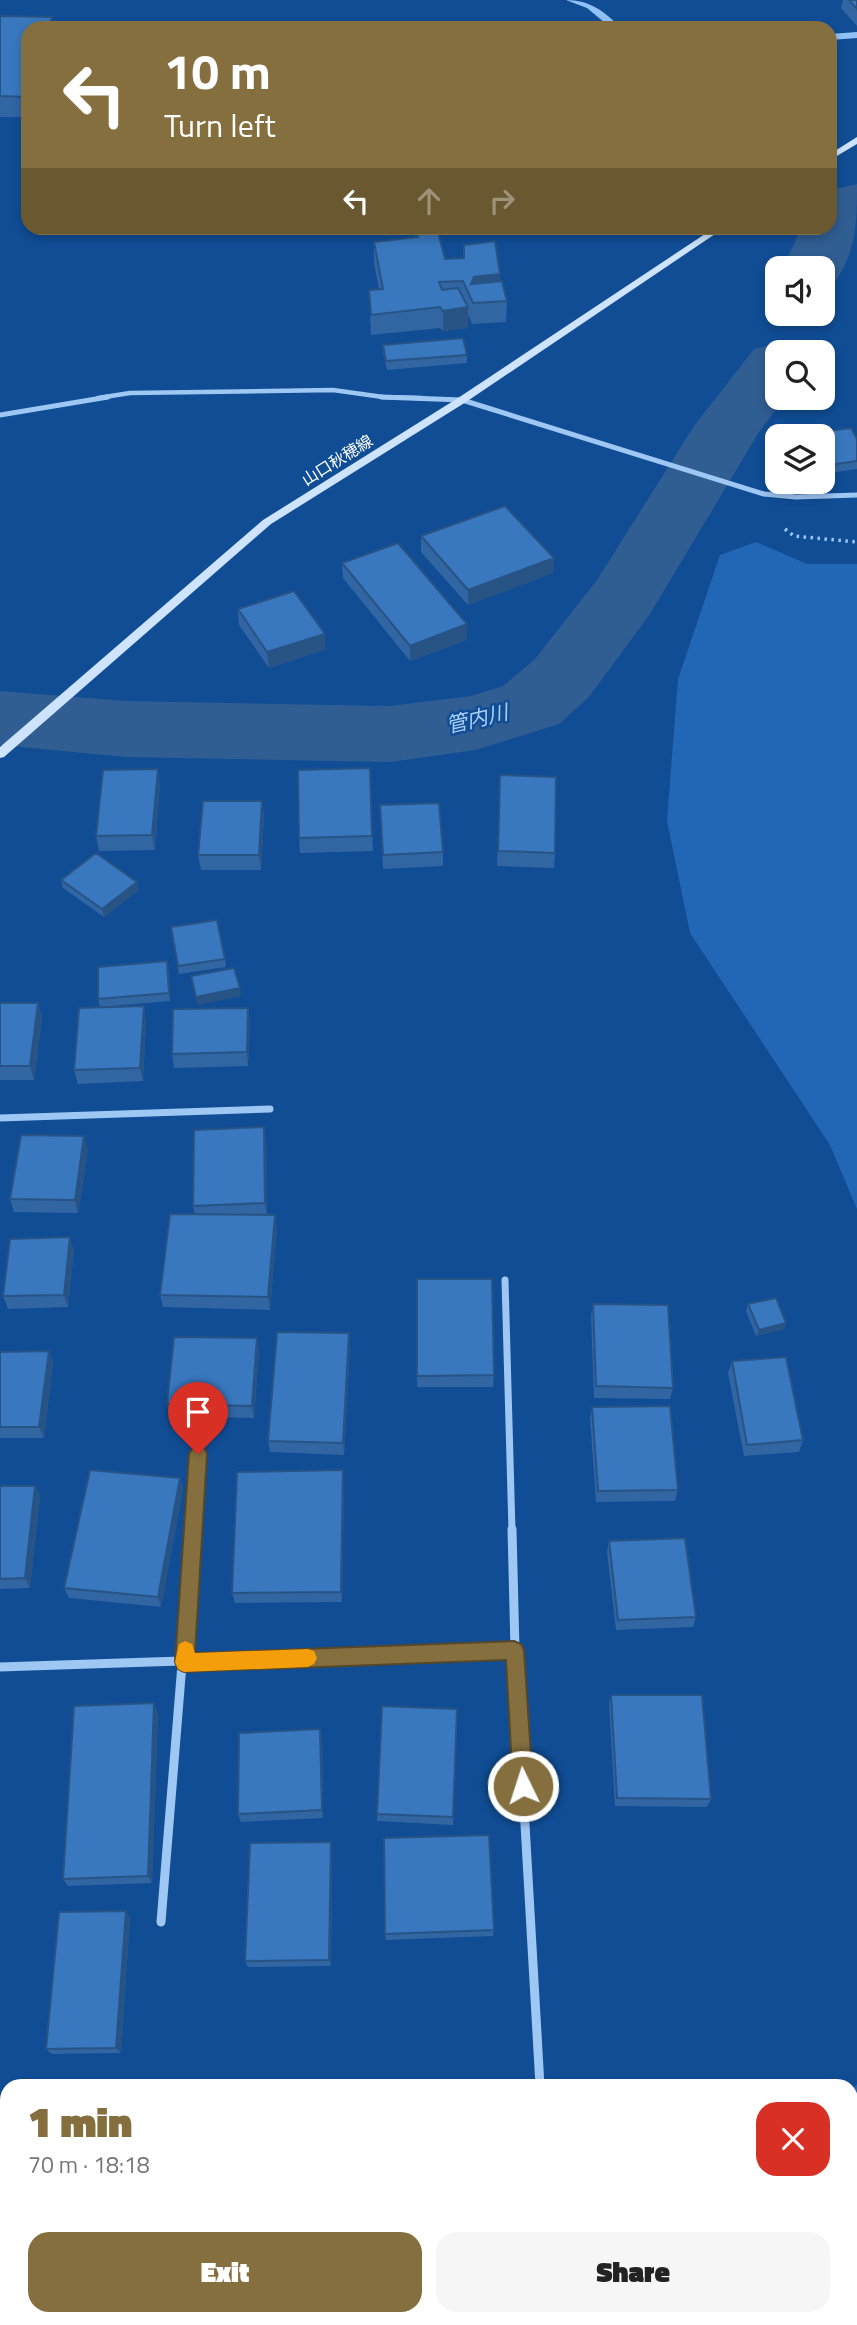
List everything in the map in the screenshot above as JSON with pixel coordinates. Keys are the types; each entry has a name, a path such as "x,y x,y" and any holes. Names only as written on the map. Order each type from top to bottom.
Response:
{"main road":[{"path":"837,152 857,139"},
{"name":"山口秋穂線","path":"0,754 267,522 462,400 709,235"}],"street":[{"path":"0,415 130,393 333,390 383,397 462,400 764,494 796,497 857,495"},
{"path":"0,1118 270,1109"},
{"path":"505,1280 514,1650 540,2079"},
{"path":"161,1922 184,1662 198,1454"},
{"path":"0,1667 514,1650"}],"shaded area":[{"path":"756,542 807,564 857,564 857,1209 830,1145 690,933 667,821 678,679 720,555"}],"building":[{"path":"849,0 857,0 857,9"},
{"path":"0,16 52,17 51,21 21,21 21,97 0,96"},
{"path":"417,235 439,235 445,259 464,258 464,245 495,241 500,274 474,277 471,284 502,281 507,301 473,303 463,281 439,282 442,290 458,288 468,307 443,311 440,307 371,315 369,290 383,289 374,242 418,237"},
{"path":"463,338 467,355 386,361 383,345"},
{"path":"851,428 857,439 857,461 835,464 835,430"},
{"path":"505,506 554,558 468,590 421,536"},
{"path":"398,543 467,624 410,646 342,563"},
{"path":"294,591 325,634 267,652 238,609"},
{"path":"370,768 372,836 299,838 298,770"},
{"path":"158,769 152,835 96,836 103,770"},
{"path":"500,775 556,777 555,853 498,851"},
{"path":"203,801 262,801 259,855 198,855"},
{"path":"439,803 443,852 383,855 380,805"},
{"path":"96,853 137,882 102,909 61,880"},
{"path":"217,920 225,959 178,966 171,927"},
{"path":"167,961 169,993 98,999 98,967"},
{"path":"234,968 240,988 196,997 191,976"},
{"path":"0,1003 38,1003 30,1066 0,1066"},
{"path":"144,1006 140,1068 74,1070 79,1008"},
{"path":"248,1008 247,1052 172,1054 173,1009"},
{"path":"264,1127 265,1203 193,1206 194,1130"},
{"path":"21,1135 84,1136 75,1200 10,1199"},
{"path":"170,1214 275,1215 268,1297 160,1295"},
{"path":"70,1237 64,1295 3,1296 10,1239"},
{"path":"417,1279 492,1279 494,1375 417,1376"},
{"path":"776,1298 786,1323 759,1330 748,1304"},
{"path":"593,1304 668,1305 673,1388 596,1386"},
{"path":"277,1332 349,1333 343,1443 268,1441"},
{"path":"174,1337 257,1338 252,1406 167,1404"},
{"path":"49,1351 39,1427 0,1427 0,1352"},
{"path":"786,1357 803,1440 747,1445 732,1361"},
{"path":"670,1406 678,1490 598,1491 592,1407"},
{"path":"90,1470 180,1478 158,1597 64,1588"},
{"path":"343,1470 341,1592 232,1593 237,1472"},
{"path":"0,1486 35,1486 25,1578 0,1579"},
{"path":"685,1538 696,1617 618,1620 609,1541"},
{"path":"611,1695 702,1695 711,1799 617,1798"},
{"path":"154,1703 148,1876 63,1879 74,1706"},
{"path":"382,1706 457,1709 453,1817 377,1814"},
{"path":"320,1729 322,1810 238,1814 239,1733"},
{"path":"489,1835 494,1930 385,1934 384,1838"},
{"path":"331,1842 329,1960 245,1961 250,1843"},
{"path":"126,1911 116,2048 46,2049 59,1912"}],"waterway":[{"path":"570,0 590,6 608,21"},
{"path":"837,36 857,35"},
{"name":"管内川","path":"837,223 857,202"},
{"name":"管内川","path":"819,256 827,235"},
{"name":"管内川","path":"0,718 126,729 390,734 476,723 531,705 562,678 624,597 728,426 765,378"}],"slow traffic":[{"path":"185,1651 184,1662 308,1658"}],"route":[{"path":"198,1454 184,1662 514,1650 523,1786"}]}
